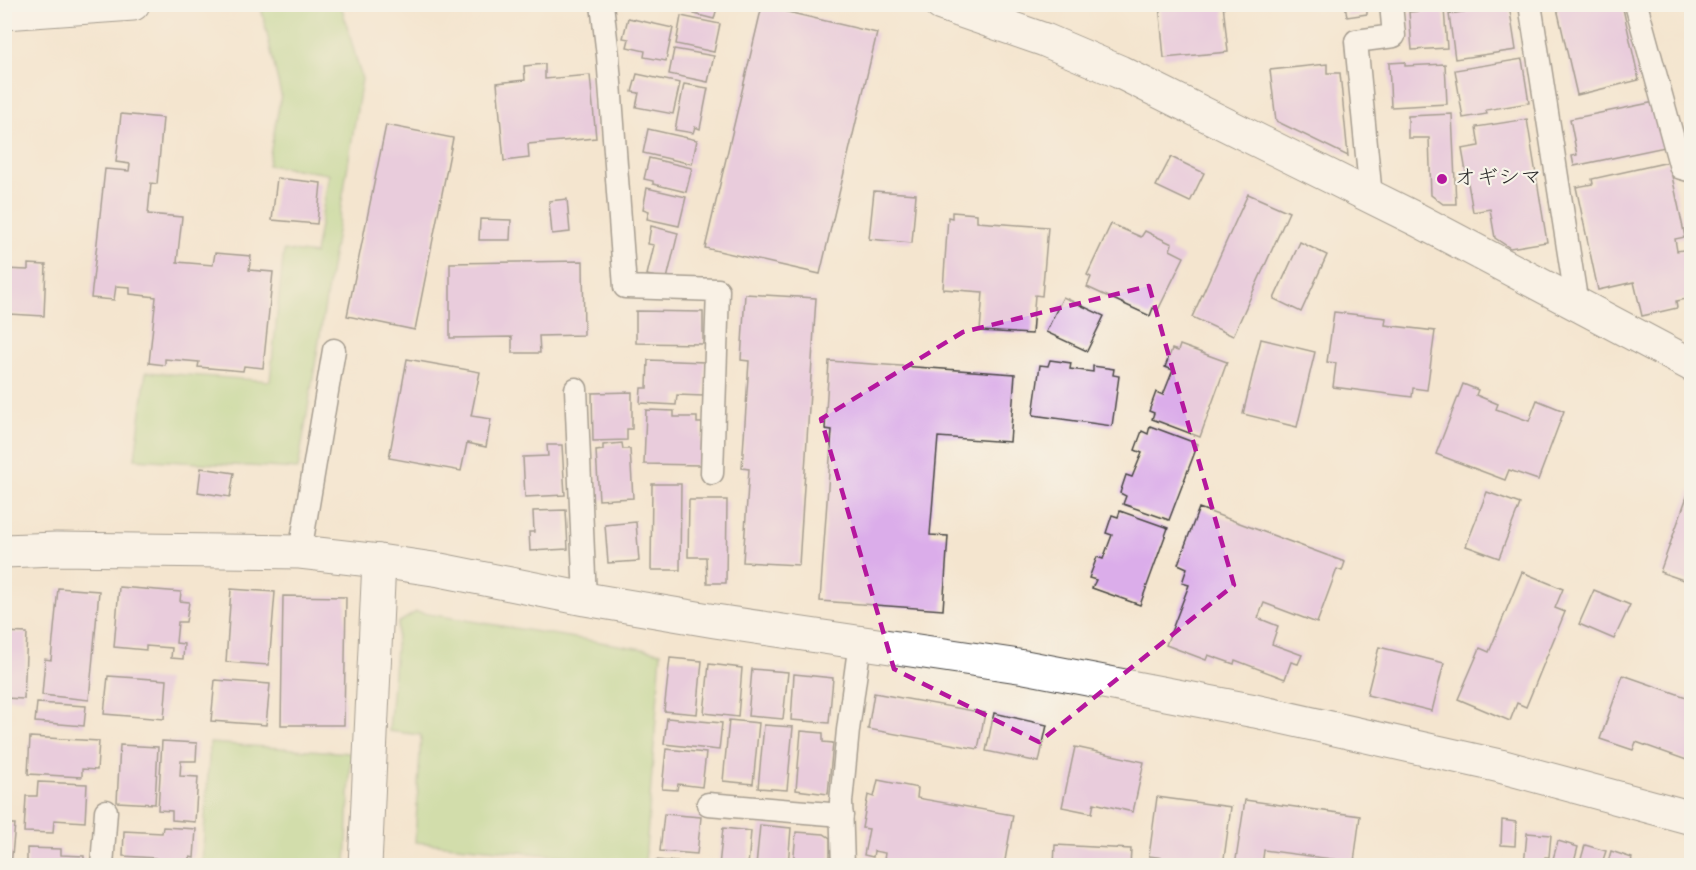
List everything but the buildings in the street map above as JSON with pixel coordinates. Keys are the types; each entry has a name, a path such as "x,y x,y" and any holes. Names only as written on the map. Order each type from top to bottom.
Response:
{"street":[{"path":"4,13 133,4"},
{"path":"941,4 1045,40 1120,72 1371,197 1692,365"},
{"path":"4,551 57,549 300,552 379,561 483,578 585,599 1025,667 1256,711 1500,766 1692,818"},
{"path":"365,866 379,561"}],"lane":[{"path":"602,4 625,287 718,290 712,474"},
{"path":"1371,197 1356,41 1394,36 1391,4"},
{"path":"1530,4 1576,304"},
{"path":"1636,4 1681,168 1692,171"},
{"path":"300,552 334,350"},
{"path":"576,389 585,599"},
{"path":"843,866 842,815 848,730 860,642"},
{"path":"708,804 842,815"},
{"path":"102,866 106,811"}],"highlighted area":[{"path":"1149,286 1234,585 1039,742 894,669 821,419 963,332"}],"green space":[{"path":"267,5 341,5 362,79 298,469 135,459 146,372 270,381 284,250 315,254 329,174 268,165 281,95 261,7"},
{"path":"416,612 661,652 645,864 415,842 421,735 389,731 398,623"},
{"path":"210,743 351,753 346,865 202,865"}],"place":[{"name":"オギシマ","path":"1442,179"}]}
